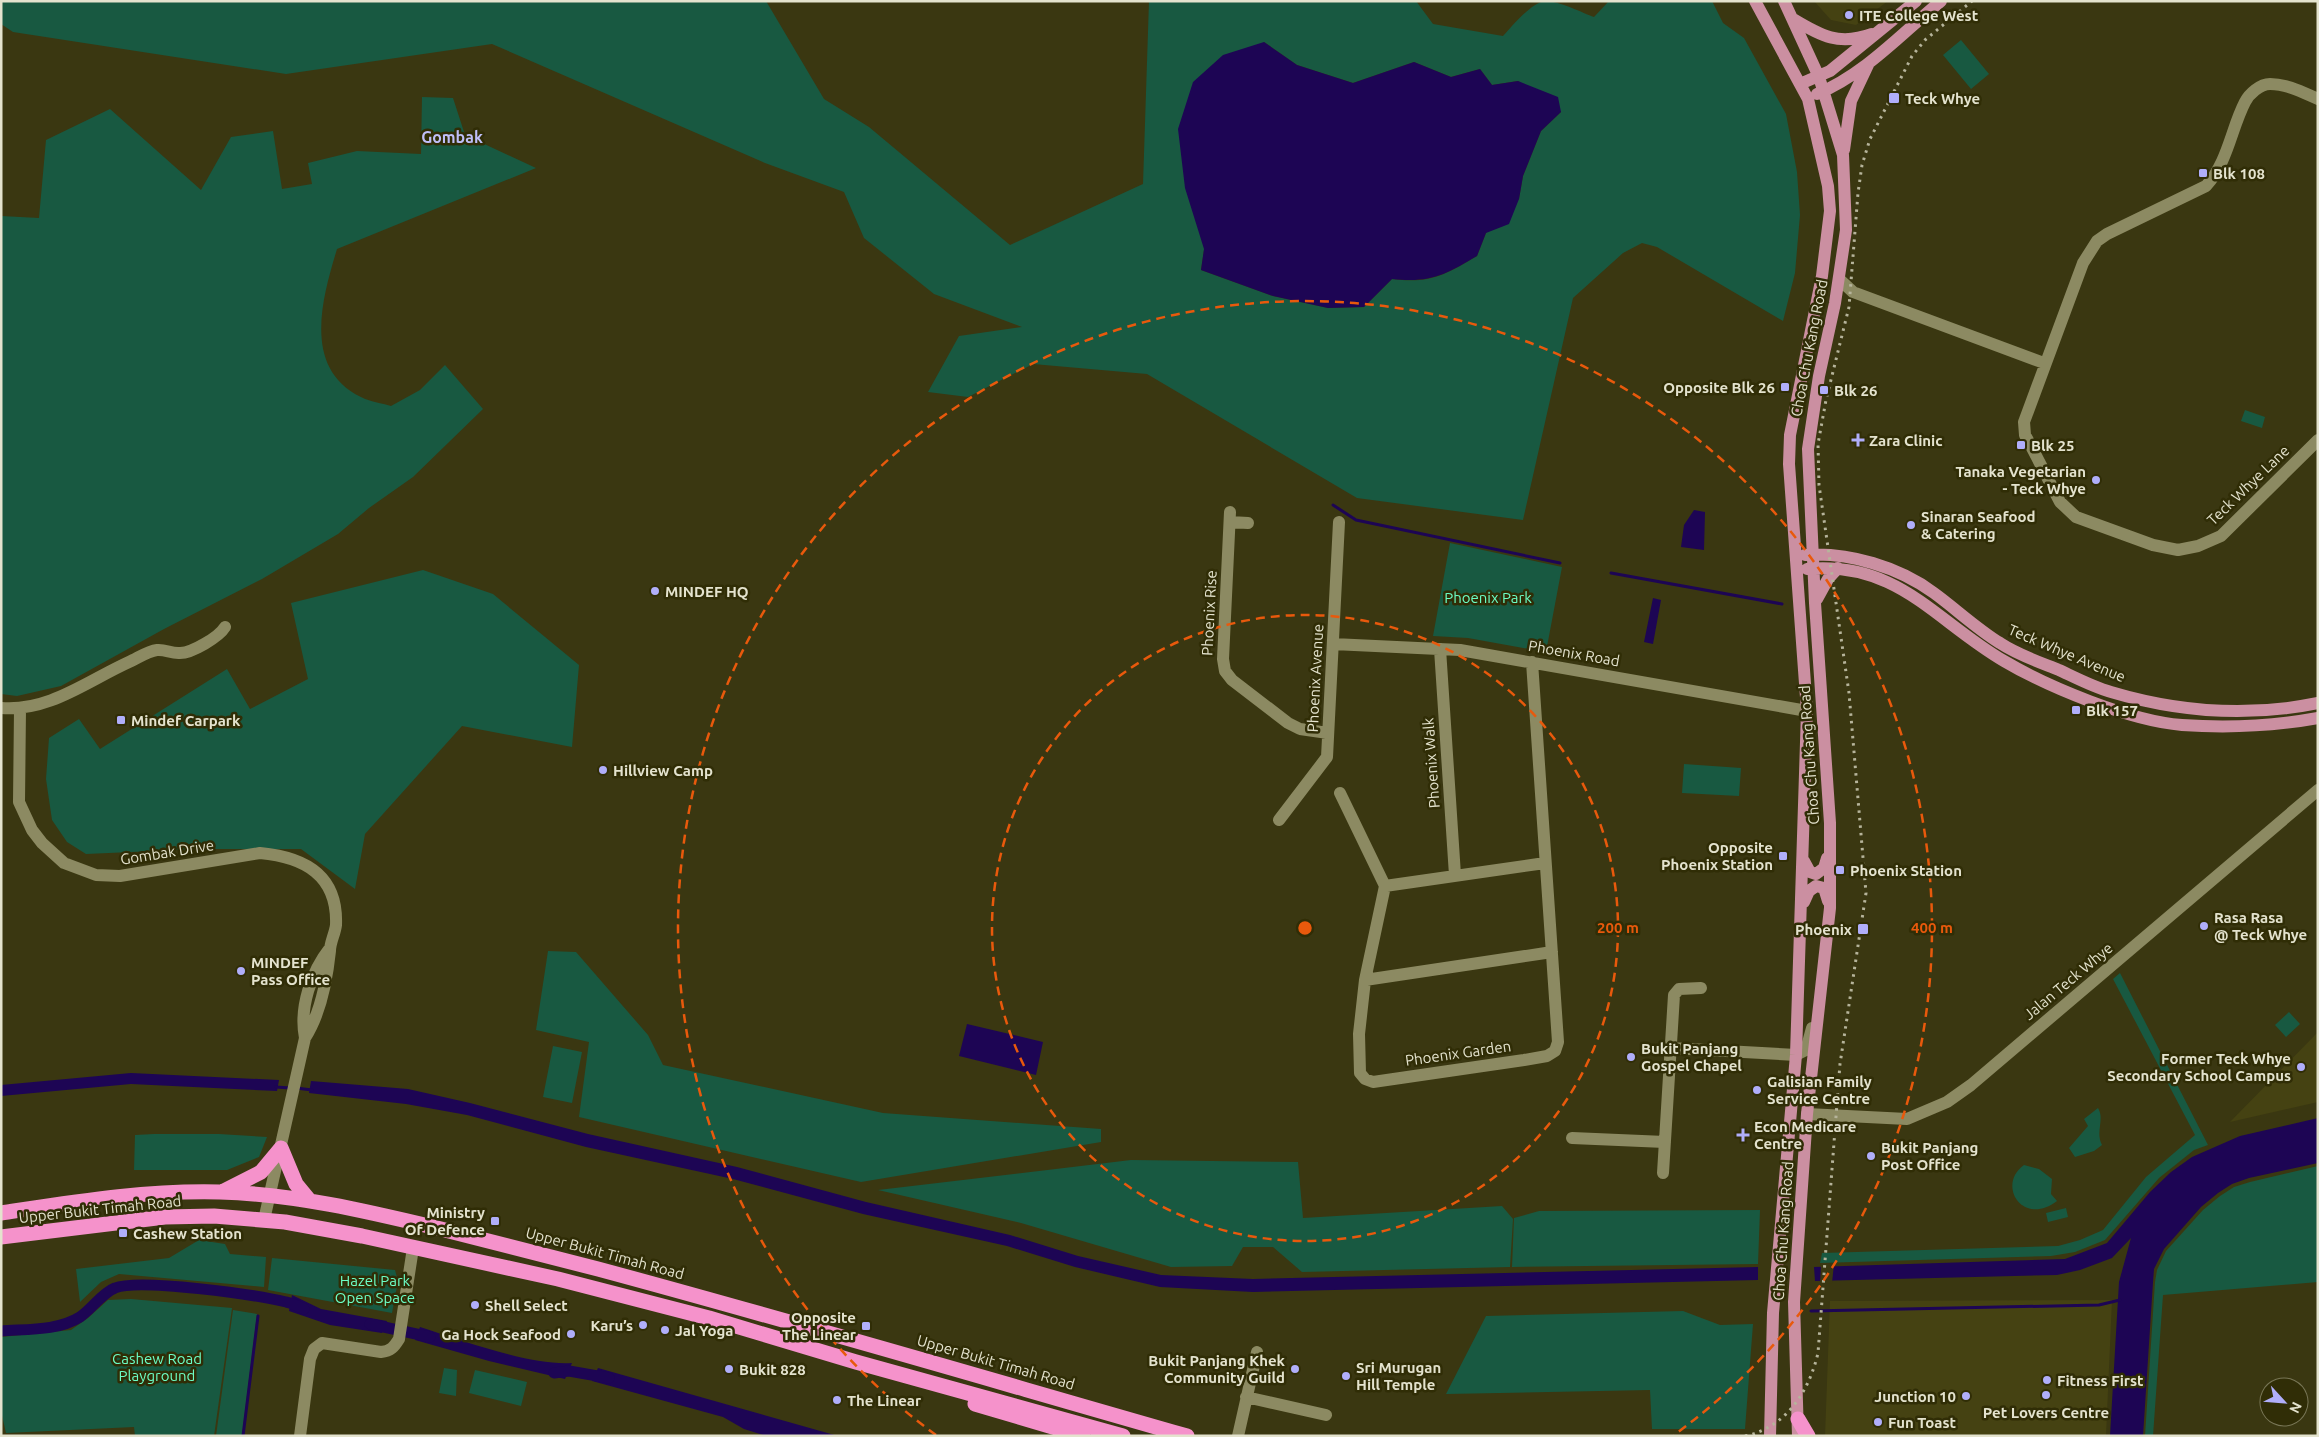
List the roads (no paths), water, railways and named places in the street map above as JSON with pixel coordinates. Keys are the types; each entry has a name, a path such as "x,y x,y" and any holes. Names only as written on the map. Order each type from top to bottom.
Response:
{"highway":[{"path":"221,1192 261,1172 281,1148 296,1184 310,1201"},
{"name":"Upper Bukit Timah Road","path":"1,1213 89,1199 165,1192 221,1192 268,1195 310,1201 379,1215 554,1257 901,1352 1188,1436"},
{"path":"89,1199 87,1205 88,1216 99,1224"},
{"name":"Upper Bukit Timah Road","path":"1,1237 165,1217 214,1216 264,1220 362,1236 558,1279 709,1318 856,1362 932,1381 1123,1436"},
{"path":"932,1381 952,1396 1083,1436"},
{"path":"1798,1419 1808,1436"}],"main road":[{"name":"Choa Chu Kang Road","path":"1755,1 1808,98 1823,158 1830,211 1822,276 1790,436 1788,464 1807,711 1804,862 1796,1055 1773,1313 1770,1436"},
{"name":"Choa Chu Kang Road","path":"1784,1 1819,77 1843,155 1846,230 1835,303 1819,376 1808,448 1815,568 1815,603 1830,848 1830,908 1816,1018 1807,1114 1794,1302 1798,1436"},
{"path":"1800,84 1830,71 1882,31 1916,1"},
{"path":"1808,98 1836,87 1869,62 1941,1"},
{"path":"1792,19 1815,33 1836,40 1859,39 1882,31"},
{"path":"1843,155 1851,102 1869,62"},
{"name":"Teck Whye Avenue","path":"1795,556 1823,554 1877,565 1911,578 1934,592 2000,644 2110,692 2168,706 2212,710 2262,710 2318,703"},
{"path":"1815,603 1822,587 1838,568"},
{"name":"Teck Whye Avenue","path":"1797,570 1838,568 1864,573 1897,586 1926,604 2002,660 2103,706 2180,724 2262,725 2318,718"},
{"path":"1804,862 1810,872 1816,874 1821,872 1830,848"},
{"path":"1802,906 1809,891 1816,886 1821,886 1824,888 1830,908"}],"street":[{"name":"Teck Whye Lane","path":"2318,99 2288,86 2267,84 2253,91 2246,101 2232,140 2215,176 2206,186 2097,241 2083,263 2044,363 2025,416 2024,426 2026,435 2060,502 2076,517 2168,550 2189,549 2221,536 2318,440"},
{"path":"1839,279 1853,292 2044,363"},
{"path":"1835,303 1853,292"},
{"name":"Phoenix Rise","path":"1248,523 1230,517 1223,659 1225,671 1235,683 1288,723 1300,729 1328,733"},
{"name":"Phoenix Avenue","path":"1279,820 1327,757 1339,522"},
{"path":"1,708 20,710 53,701 107,672 156,650 178,654 186,652 216,637 225,627"},
{"name":"Phoenix Road","path":"1333,644 1440,649 1532,662 1807,711"},
{"name":"Phoenix Walk","path":"1440,649 1455,875"},
{"name":"Phoenix Garden","path":"1385,886 1365,980 1359,1034 1360,1073 1365,1079 1373,1082 1524,1060 1547,1056 1555,1051 1558,1042 1532,662"},
{"name":"Gombak Drive","path":"20,710 19,802 32,830 50,853 74,868 96,875 120,876 260,853 282,855 297,860 311,867 328,884 334,898 336,927 330,948 317,964 302,1021 305,1038 281,1148 268,1195 264,1220"},
{"name":"Jalan Teck Whye","path":"1807,1114 1907,1120 1947,1102 1971,1085 2318,790"},
{"path":"1340,793 1385,886 1545,862"},
{"path":"1365,980 1552,952"},
{"path":"1663,1173 1674,995 1679,989 1701,988"},
{"path":"1671,1048 1796,1055 1806,1050 1816,1018"},
{"path":"1572,1138 1665,1142"},
{"path":"300,1436 310,1359 314,1349 322,1343 388,1351 395,1346 398,1339 413,1248"},
{"path":"1238,1436 1257,1352"},
{"path":"1246,1397 1326,1415"}],"waterway":[{"path":"1333,505 1356,520 1560,563"},
{"path":"1611,573 1782,604"},
{"path":"276,1087 290,1088"},
{"path":"296,1088 312,1090"},
{"path":"1,1331 52,1327 71,1322 84,1314 110,1290 128,1285 172,1286 225,1292 288,1302 304,1309"},
{"path":"1811,1311 2099,1305 2120,1300"},
{"path":"243,1436 258,1316"},
{"path":"370,1324 430,1337"},
{"path":"554,1373 569,1371 609,1378"}],"railway":[{"path":"1745,1436 1773,1425 1794,1405 1809,1381 1818,1353 1840,1064 1866,893 1849,693 1819,485 1818,444 1826,400 1849,307 1862,165 1870,139 1912,56 1925,40 1972,1"}],"place":[{"name":"ITE College West","path":"1849,15"},
{"name":"Teck Whye","path":"1894,98"},
{"name":"Blk 108","path":"2203,173"},
{"name":"Opposite Blk 26","path":"1785,387"},
{"name":"Blk 26","path":"1824,390"},
{"name":"Zara Clinic","path":"1858,440"},
{"name":"Blk 25","path":"2021,445"},
{"name":"Tanaka Vegetarian - Teck Whye","path":"2096,480"},
{"name":"Sinaran Seafood & Catering","path":"1911,525"},
{"name":"MINDEF HQ","path":"655,591"},
{"name":"Blk 157","path":"2076,710"},
{"name":"Mindef Carpark","path":"121,720"},
{"name":"Hillview Camp","path":"603,770"},
{"name":"Opposite Phoenix Station","path":"1783,856"},
{"name":"Phoenix Station","path":"1840,870"},
{"name":"Rasa Rasa @ Teck Whye","path":"2204,926"},
{"name":"Phoenix","path":"1863,929"},
{"name":"MINDEF Pass Office","path":"241,971"},
{"name":"Bukit Panjang Gospel Chapel","path":"1631,1057"},
{"name":"Former Teck Whye Secondary School Campus","path":"2301,1067"},
{"name":"Galisian Family Service Centre","path":"1757,1090"},
{"name":"Econ Medicare Centre","path":"1743,1135"},
{"name":"Bukit Panjang Post Office","path":"1871,1156"},
{"name":"Ministry Of Defence","path":"495,1221"},
{"name":"Cashew Station","path":"123,1233"},
{"name":"Shell Select","path":"475,1305"},
{"name":"Karu’s","path":"643,1325"},
{"name":"Opposite The Linear","path":"866,1326"},
{"name":"Jal Yoga","path":"665,1330"},
{"name":"Ga Hock Seafood","path":"571,1334"},
{"name":"Bukit 828","path":"729,1369"},
{"name":"Bukit Panjang Khek Community Guild","path":"1295,1369"},
{"name":"Sri Murugan Hill Temple","path":"1346,1376"},
{"name":"Fitness First","path":"2047,1380"},
{"name":"Pet Lovers Centre","path":"2046,1395"},
{"name":"Junction 10","path":"1966,1396"},
{"name":"The Linear","path":"837,1400"},
{"name":"Fun Toast","path":"1878,1422"}],"district":[{"name":"Gombak","path":"452,137"}],"park label":[{"name":"Phoenix Park","path":"1488,597"},
{"name":"Hazel Park Open Space","path":"375,1288"},
{"name":"Cashew Road Playground","path":"157,1366"}]}
